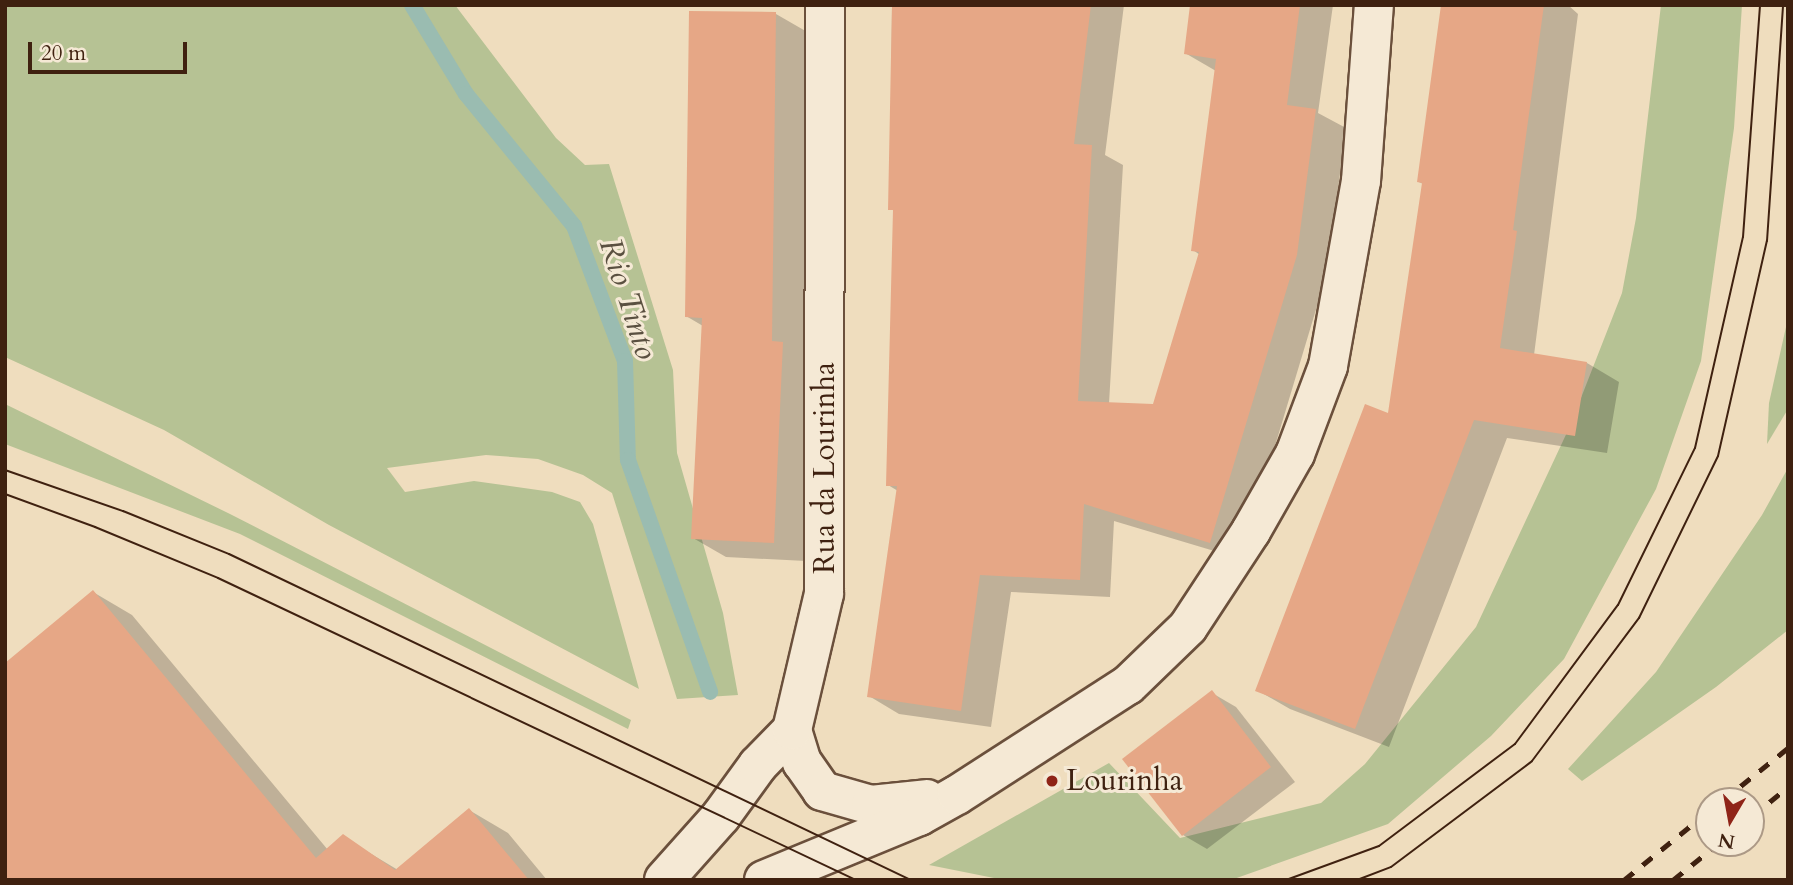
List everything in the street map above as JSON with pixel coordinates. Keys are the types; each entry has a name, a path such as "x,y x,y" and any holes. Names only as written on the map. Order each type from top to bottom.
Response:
{"street":[{"name":"Rua da Lourinha","path":"792,730 824,594 825,5"},
{"path":"764,880 919,816 957,796 1128,685 1188,627 1251,531 1295,454 1330,353 1361,181 1374,5"},
{"path":"664,880 721,816 758,765 792,730 802,762 822,791 871,806 957,796"}],"green space":[{"path":"5,5 455,5 556,138 585,165 609,164 673,370 677,453 723,613 738,695 677,699 612,493 583,475 538,459 486,455 387,468 405,492 474,481 552,492 580,502 593,524 639,689 329,525 164,430 5,357"},
{"path":"1661,5 1742,5 1734,128 1701,361 1656,489 1564,659 1491,736 1388,824 1231,880 1004,880 929,865 1109,763 1180,838 1321,803 1365,764 1476,627 1570,426 1622,293 1636,218"},
{"path":"1788,318 1788,409 1767,444 1769,403"},
{"path":"5,404 230,514 631,720 628,729 240,534 5,444"},
{"path":"1788,468 1788,630 1716,687 1582,781 1568,769 1656,672 1762,515"}],"building":[{"path":"892,5 1091,5 1074,144 1092,145 1078,401 1153,404 1199,252 1191,251 1216,59 1184,54 1190,5 1300,5 1287,105 1316,109 1297,255 1210,543 1084,504 1080,580 980,575 961,711 867,697 897,486 886,486 893,210 888,210"},
{"path":"1441,5 1544,5 1513,230 1517,231 1500,348 1587,362 1575,436 1474,420 1355,729 1255,691 1365,404 1388,413 1422,183 1417,182"},
{"path":"689,11 776,12 772,341 783,342 774,543 691,539 702,318 685,317"},
{"path":"93,590 316,858 343,834 395,870 469,808 529,880 5,880 5,663"},
{"path":"1212,690 1271,767 1182,836 1122,759"}],"waterway":[{"name":"Rio Tinto","path":"412,5 466,94 574,226 625,361 628,460 710,692"}],"tram line":[{"path":"1286,880 1379,846 1515,744 1618,605 1695,448 1743,237 1760,5"},
{"path":"1357,880 1391,867 1532,761 1639,618 1718,456 1767,241 1783,5"},
{"path":"5,470 123,511 229,554 911,880"},
{"path":"5,494 95,527 218,578 856,880"}],"railway":[{"path":"1739,787 1788,748"},
{"path":"1765,806 1788,787"},
{"path":"1624,880 1695,822"},
{"path":"1673,880 1702,857"}],"place":[{"name":"Lourinha","path":"1052,781"}]}
